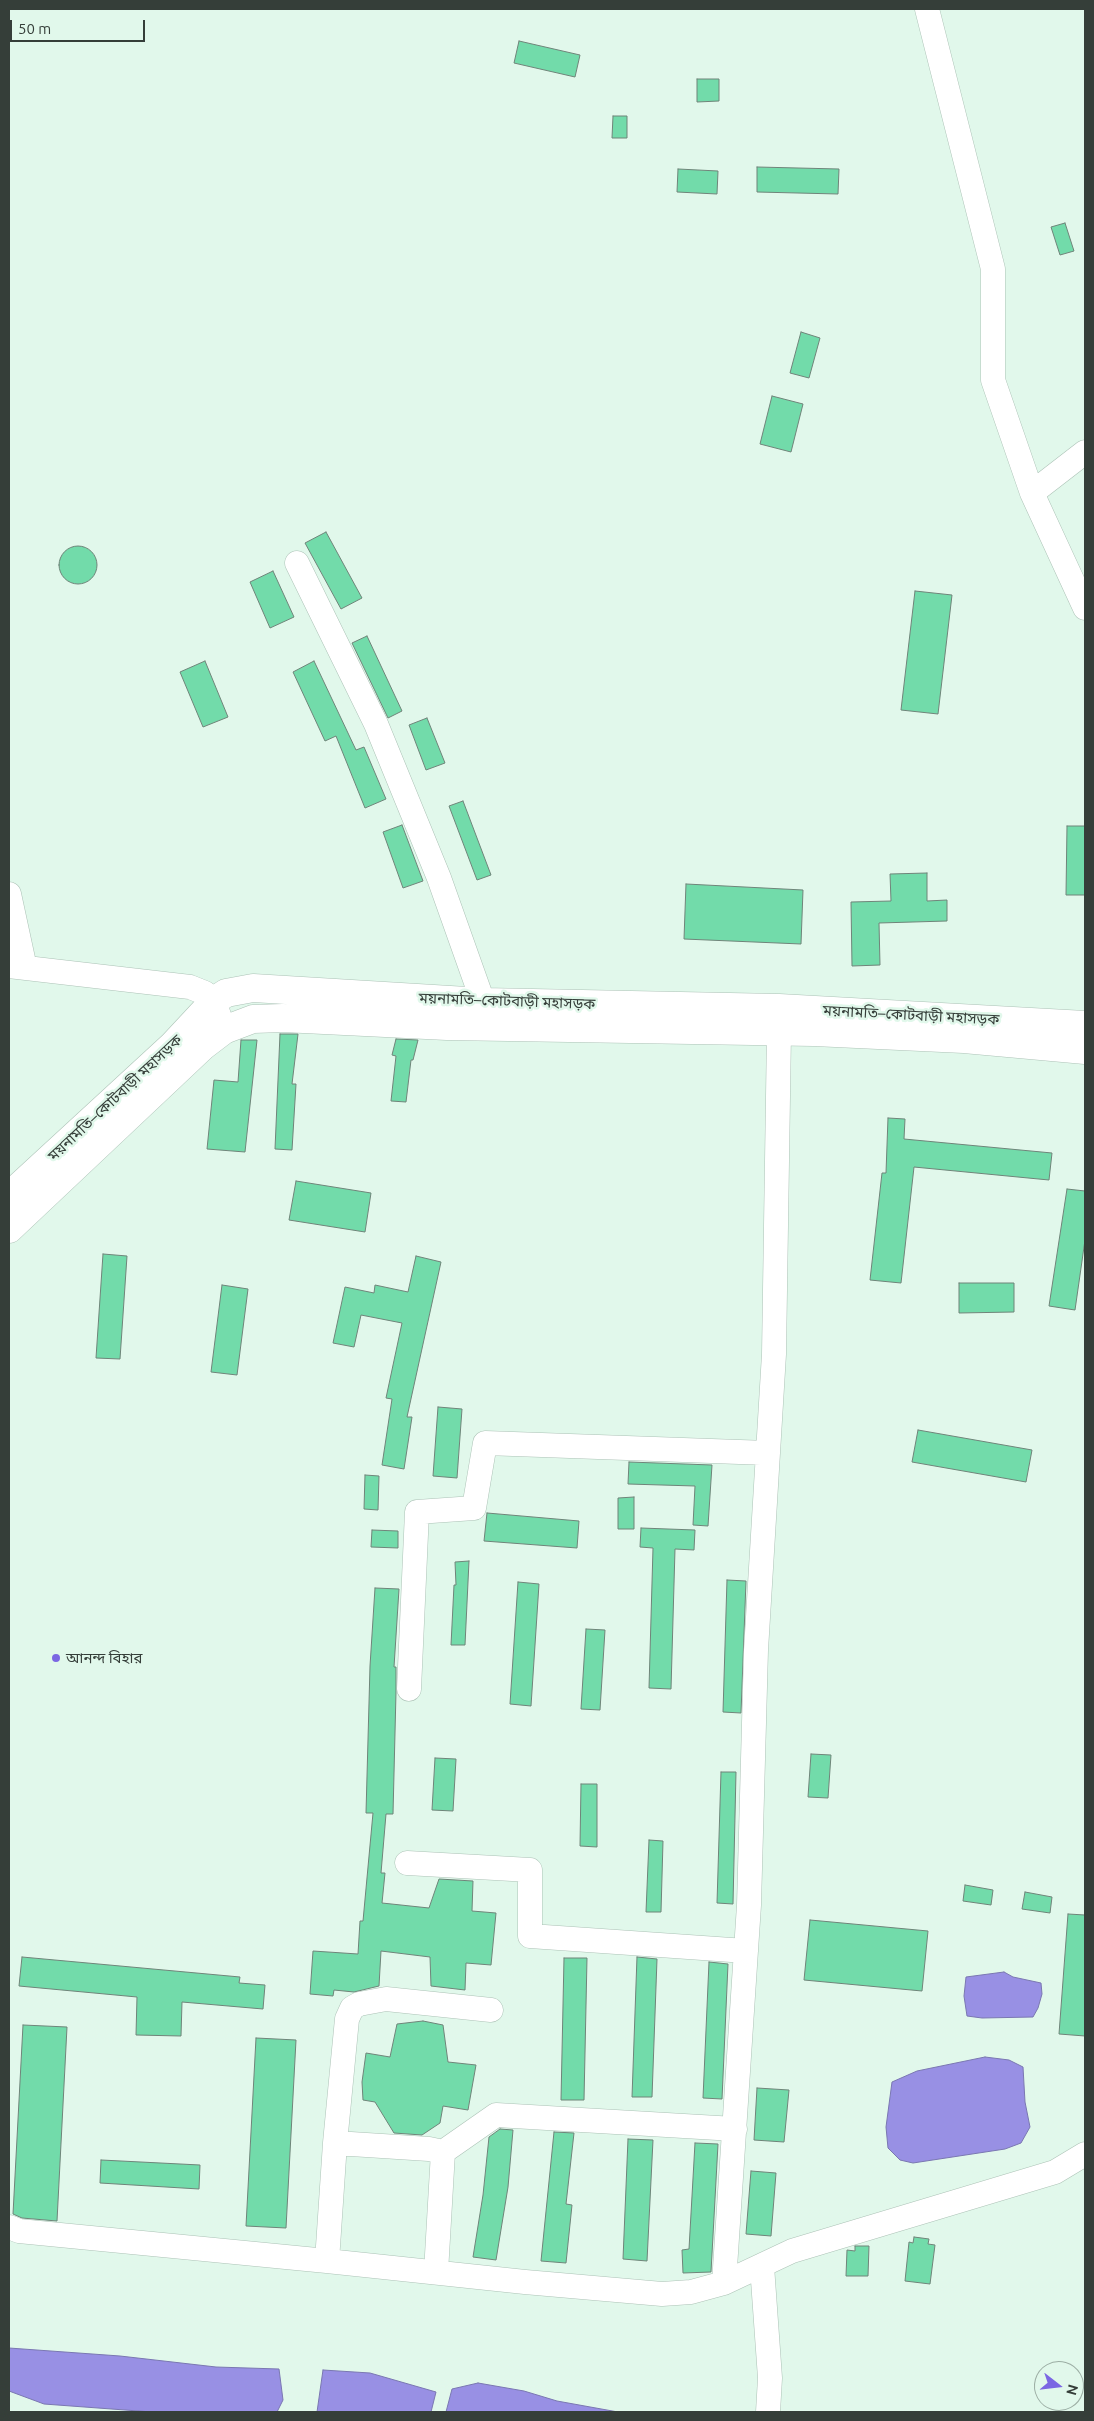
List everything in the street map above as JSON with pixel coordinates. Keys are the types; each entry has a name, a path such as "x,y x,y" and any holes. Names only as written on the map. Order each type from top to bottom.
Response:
{"main road":[{"name":"ময়নামতি–কোটবাড়ী মহাসড়ক","path":"9,1196 173,1045 214,1001 226,992 253,988 483,1002 779,1008 1085,1025"},
{"name":"ময়নামতি–কোটবাড়ী মহাসড়ক","path":"10,1226 203,1046 224,1030 253,1019 283,1018 447,1026 779,1032 964,1039 1085,1050"}],"street":[{"path":"928,9 993,269 993,380 1032,493 1085,608"},
{"path":"1032,493 1085,452"},
{"path":"297,563 376,724 439,878 483,1002"},
{"path":"9,894 17,967 190,987 205,993 214,1001 224,1030"},
{"path":"724,2283 746,1951 756,1650 774,1354 779,1032"},
{"path":"409,1689 417,1512 474,1508 485,1443 768,1453"},
{"path":"407,1863 530,1870 530,1936 746,1951"},
{"path":"327,2261 335,2143 347,2019 352,2008 359,2004 386,1999 491,2010"},
{"path":"335,2143 429,2149 443,2152 496,2115 735,2129"},
{"path":"436,2272 443,2152"},
{"path":"9,2227 19,2231 662,2294 691,2292 724,2283 792,2251 1055,2172 1085,2154"},
{"path":"762,2266 770,2378 768,2412"}],"shaded area":[{"path":"1004,1972 1013,1977 1041,1983 1042,1994 1033,2017 982,2018 967,2016 964,1996 966,1977"},
{"path":"985,2057 1009,2060 1023,2067 1025,2102 1030,2127 1021,2143 1005,2149 913,2163 900,2160 888,2148 886,2127 892,2082 917,2071"},
{"path":"9,2348 120,2356 216,2367 279,2369 283,2400 277,2412 152,2412 44,2404 9,2391"},
{"path":"323,2370 370,2373 436,2392 431,2412 317,2412"},
{"path":"478,2383 524,2391 557,2401 618,2412 446,2412 452,2389"}],"building":[{"path":"519,41 580,55 575,77 514,63"},
{"path":"697,79 719,79 719,101 697,102"},
{"path":"613,116 627,116 627,138 612,138"},
{"path":"757,167 839,169 838,194 757,192"},
{"path":"678,169 718,171 717,194 677,192"},
{"path":"1065,223 1074,251 1060,255 1051,227"},
{"path":"801,332 820,338 809,378 790,373"},
{"path":"772,396 803,404 791,452 760,444"},
{"path":"326,532 362,598 341,609 305,543"},
{"path":"78,546 85,547 91,552 96,558 96,572 91,578 85,583 78,584 71,583 65,578 60,572 59,565 60,558 65,552 71,547"},
{"path":"273,571 294,617 270,628 250,582"},
{"path":"915,591 952,595 938,714 901,710"},
{"path":"367,636 402,711 388,718 352,643"},
{"path":"205,661 228,717 203,727 180,672"},
{"path":"314,661 356,750 364,747 386,799 365,808 336,736 325,741 293,672"},
{"path":"427,718 445,763 426,770 409,725"},
{"path":"463,801 491,875 477,880 449,806"},
{"path":"402,825 423,881 403,888 383,832"},
{"path":"1067,826 1085,826 1085,895 1066,895"},
{"path":"927,873 927,901 947,900 947,921 879,923 880,965 852,966 851,902 891,901 890,874"},
{"path":"686,884 803,890 801,944 684,939"},
{"path":"280,1034 298,1034 292,1084 296,1084 292,1150 275,1149"},
{"path":"396,1039 418,1040 413,1060 411,1060 406,1102 391,1101 396,1056 392,1055"},
{"path":"241,1040 257,1040 245,1152 207,1149 214,1080 238,1082"},
{"path":"888,1118 905,1119 904,1139 1052,1153 1049,1180 914,1167 901,1283 870,1280 882,1173 886,1173"},
{"path":"296,1181 371,1193 365,1232 289,1220"},
{"path":"1067,1189 1085,1191 1085,1240 1075,1310 1049,1306"},
{"path":"103,1254 127,1256 120,1359 96,1358"},
{"path":"416,1256 441,1262 407,1417 412,1417 404,1469 382,1465 392,1399 386,1398 402,1323 361,1315 354,1347 333,1343 345,1287 374,1293 375,1285 408,1292"},
{"path":"959,1283 1014,1283 1014,1312 959,1313"},
{"path":"222,1285 248,1289 237,1375 211,1372"},
{"path":"438,1407 462,1409 457,1478 433,1476"},
{"path":"918,1430 1032,1450 1026,1482 912,1462"},
{"path":"629,1462 712,1465 708,1526 693,1525 695,1486 628,1484"},
{"path":"365,1475 379,1476 378,1510 364,1509"},
{"path":"634,1497 634,1529 618,1529 618,1498"},
{"path":"487,1513 579,1521 577,1548 484,1541"},
{"path":"641,1528 695,1530 694,1550 675,1549 671,1689 649,1688 653,1548 640,1547"},
{"path":"372,1530 398,1531 398,1548 371,1547"},
{"path":"469,1561 465,1645 451,1645 454,1585 456,1585 455,1562"},
{"path":"727,1580 746,1581 741,1713 723,1712"},
{"path":"518,1582 539,1584 531,1706 510,1704"},
{"path":"375,1588 399,1589 394,1667 396,1667 396,1692 393,1814 386,1814 381,1873 385,1873 382,1903 429,1908 439,1879 473,1881 472,1911 496,1913 491,1965 466,1963 465,1990 431,1986 430,1957 381,1951 379,1986 354,1992 334,1990 333,1996 310,1994 313,1951 358,1954 360,1921 363,1921 373,1813 366,1813 370,1666"},
{"path":"586,1629 605,1630 600,1710 581,1709"},
{"path":"811,1754 831,1755 828,1798 808,1797"},
{"path":"435,1758 456,1759 453,1811 432,1810"},
{"path":"721,1772 736,1772 733,1904 717,1903"},
{"path":"581,1784 597,1784 597,1847 580,1846"},
{"path":"649,1840 663,1841 661,1912 646,1912"},
{"path":"965,1885 993,1890 991,1905 963,1901"},
{"path":"1025,1892 1052,1897 1050,1913 1022,1909"},
{"path":"1068,1914 1085,1915 1085,2036 1059,2034"},
{"path":"810,1920 928,1931 922,1991 804,1980"},
{"path":"22,1957 240,1977 239,1983 265,1985 263,2009 182,2002 181,2036 136,2035 137,1997 19,1986"},
{"path":"637,1957 657,1959 652,2097 632,2097"},
{"path":"564,1958 587,1958 584,2100 561,2100"},
{"path":"709,1962 728,1964 722,2099 703,2098"},
{"path":"423,2021 443,2025 448,2062 476,2065 468,2110 443,2106 440,2123 422,2135 394,2133 375,2102 363,2100 362,2082 366,2053 390,2057 397,2024"},
{"path":"23,2025 67,2027 57,2221 22,2218 13,2214"},
{"path":"256,2038 296,2040 286,2228 246,2226"},
{"path":"757,2088 789,2090 784,2142 754,2140"},
{"path":"500,2129 513,2130 508,2187 496,2260 473,2257 483,2195 489,2137"},
{"path":"554,2132 574,2133 566,2204 572,2205 566,2263 541,2261"},
{"path":"628,2139 653,2140 647,2261 623,2259"},
{"path":"695,2143 718,2144 711,2272 683,2273 682,2250 689,2249"},
{"path":"101,2160 200,2165 199,2189 100,2183"},
{"path":"751,2171 776,2173 771,2236 746,2234"},
{"path":"914,2237 929,2239 928,2244 935,2245 930,2284 905,2281 909,2242 913,2243"},
{"path":"855,2246 869,2246 868,2276 846,2276 847,2250 855,2251"}],"place":[{"name":"আনন্দ বিহার","path":"56,1658"}]}
